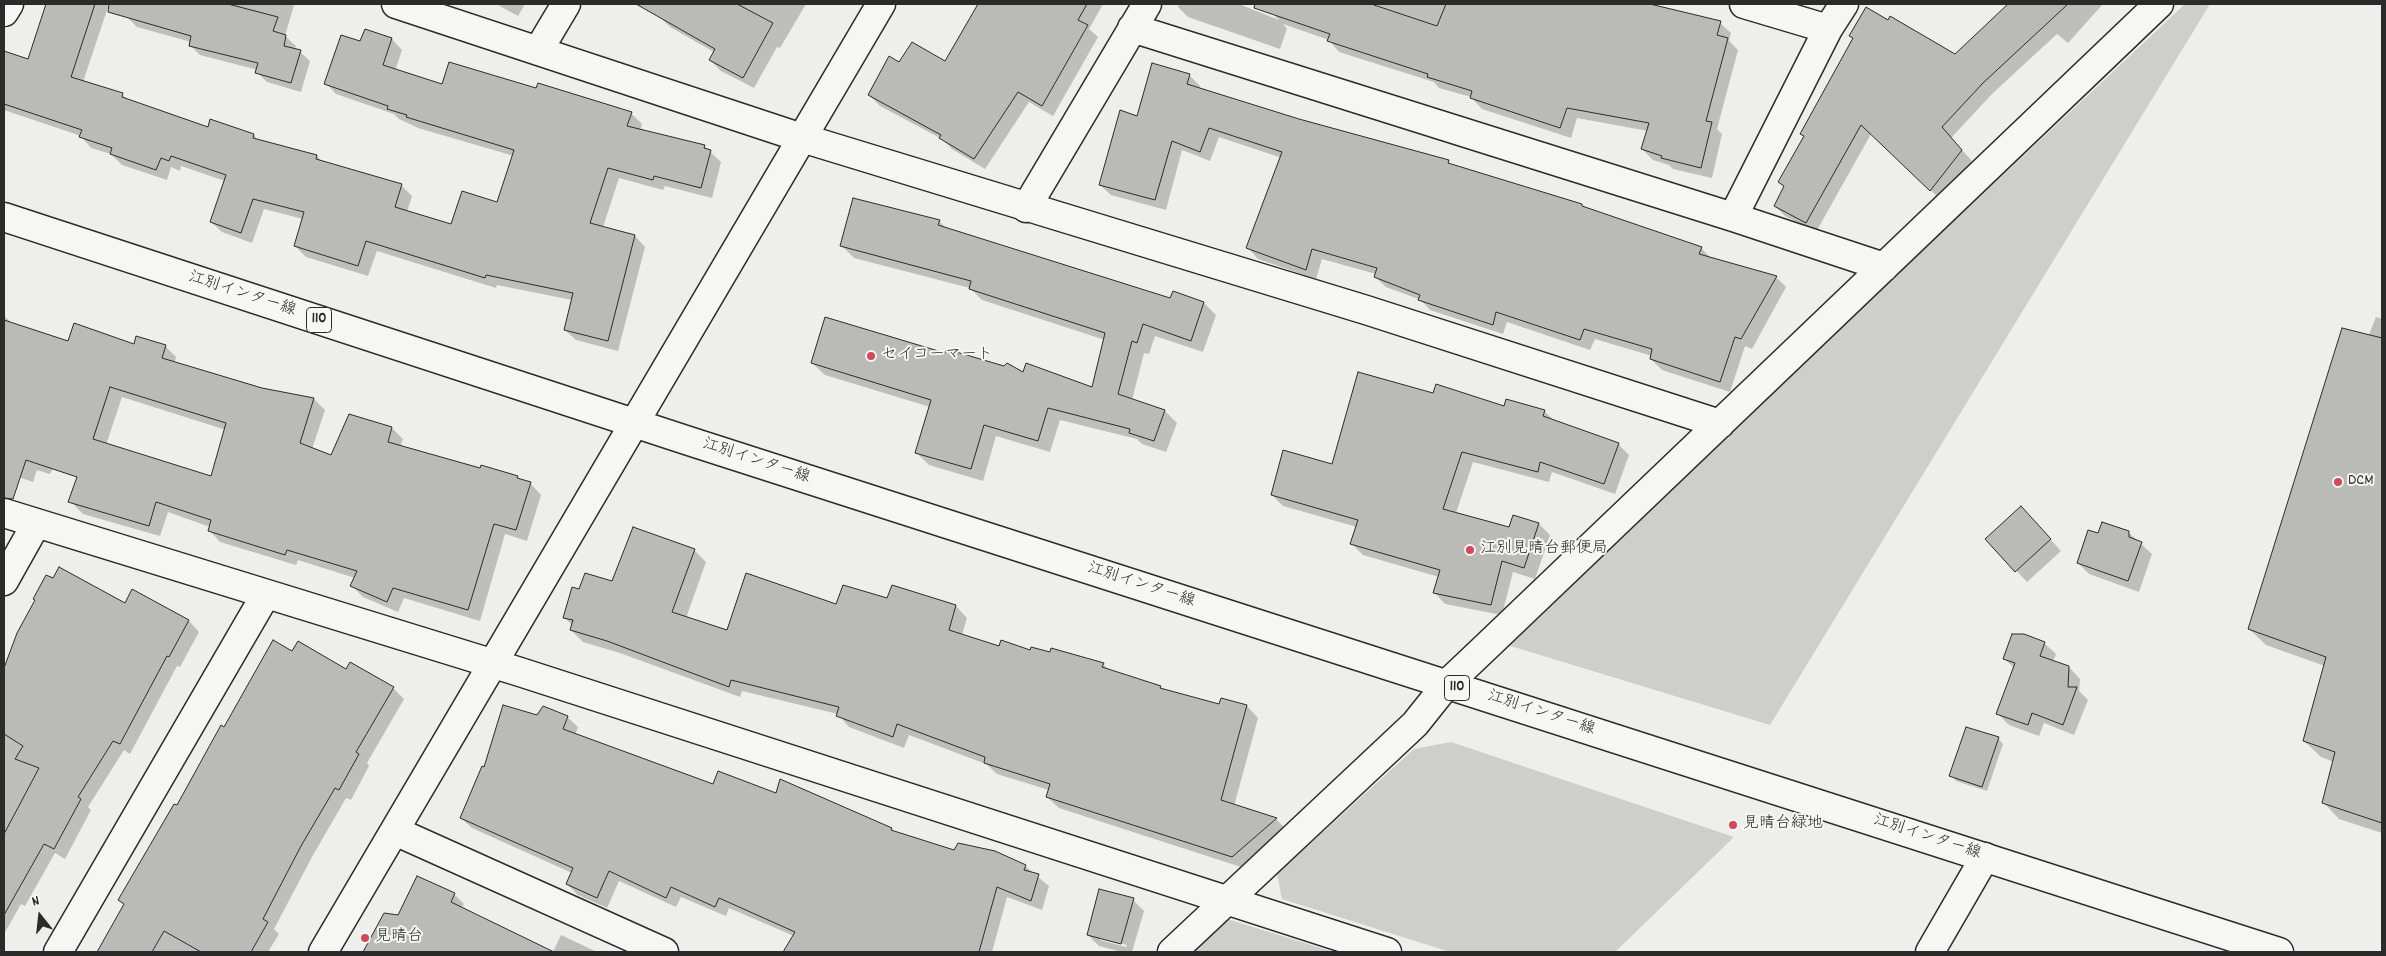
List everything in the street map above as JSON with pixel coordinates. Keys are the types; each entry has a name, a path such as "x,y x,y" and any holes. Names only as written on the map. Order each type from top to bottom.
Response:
{"street":[{"path":"4,12 9,4"},
{"path":"396,4 802,138 1026,208 1366,310 1720,424"},
{"path":"538,51 566,4"},
{"path":"323,952 881,4"},
{"path":"1026,208 1147,4"},
{"path":"1744,4 1828,30"},
{"path":"1733,217 1828,30 1844,4"},
{"path":"1172,952 1416,724 1447,684 2159,4"},
{"path":"1132,28 1733,217 1884,267"},
{"name":"江別インター線","path":"4,217 635,423 2279,952"},
{"path":"4,513 493,664 1387,952"},
{"path":"4,581 36,524"},
{"path":"58,952 266,594"},
{"path":"395,831 664,952"},
{"path":"1930,952 1986,857"}],"shaded area":[{"path":"2185,4 2210,4 1770,725 1504,644"},
{"path":"1451,742 1734,837 1615,952 1450,952 1282,899 1277,874 1414,749"},
{"path":"1227,919 1334,952 1192,952"}],"building":[{"path":"46,4 95,4 71,77 123,93 122,97 208,127 210,119 254,134 253,138 317,155 316,159 402,184 395,207 451,224 462,191 497,202 514,150 406,117 407,115 387,109 388,106 324,84 341,35 360,41 365,29 392,38 383,65 442,84 449,62 536,88 538,83 632,112 627,126 705,145 704,148 711,150 701,188 654,176 653,180 608,168 590,223 635,235 608,341 564,330 573,293 486,275 485,278 366,241 358,266 294,246 304,212 253,199 241,233 210,222 226,175 171,156 169,161 161,158 156,170 110,154 112,148 79,137 82,130 4,104 4,51 28,59"},
{"path":"109,4 228,4 278,17 273,31 286,35 284,46 301,50 291,83 255,73 258,63 189,46 191,36 108,12"},
{"path":"636,4 737,4 773,23 743,78 709,60 715,49"},
{"path":"978,4 1087,4 1078,20 1088,25 1042,106 1018,92 974,159 939,138 941,135 868,95 889,56 899,62 912,42 945,61"},
{"path":"1255,4 1371,4 1437,26 1446,4 1650,4 1721,21 1717,35 1728,38 1706,121 1712,122 1701,168 1661,158 1662,156 1641,149 1649,123 1567,108 1560,128 1470,98 1472,91 1427,77 1428,74 1327,41 1330,34 1254,8"},
{"path":"2008,4 2068,4 1983,83 1942,127 1962,150 1930,191 1861,125 1806,223 1774,206 1784,186 1778,182 1804,136 1800,134 1853,38 1849,36 1866,7 1888,20 1890,16 1955,54"},
{"path":"1152,63 1190,74 1187,84 1299,119 1449,160 1448,163 1582,204 1582,206 1702,247 1699,254 1777,276 1741,339 1735,337 1720,382 1650,359 1652,349 1584,329 1580,340 1496,312 1493,325 1418,300 1420,295 1374,277 1377,268 1312,249 1306,270 1246,248 1282,152 1209,128 1200,152 1172,141 1155,200 1099,185 1120,110 1137,116"},
{"path":"853,198 940,220 938,225 1170,298 1173,291 1204,302 1191,341 1143,324 1137,343 1132,341 1118,394 1165,410 1154,441 1129,433 1130,429 1048,408 1038,441 984,425 971,469 915,453 931,400 811,363 825,317 945,353 946,349 1004,366 1007,363 1023,372 1026,363 1092,387 1105,333 969,289 971,281 840,246"},
{"path":"4,320 68,341 74,323 134,344 136,336 166,345 162,358 262,388 314,398 300,443 331,455 349,414 392,427 388,442 480,468 481,465 531,482 516,530 494,524 468,610 393,588 387,602 350,586 357,571 287,550 285,555 208,531 211,520 156,502 149,526 68,502 77,477 26,460 13,499 4,498","holes":["110,387 226,423 211,476 93,439"]},
{"name":"DCM","path":"2342,328 2382,338 2382,823 2322,803 2335,752 2303,741 2326,657 2248,629"},
{"path":"1358,372 1433,393 1436,384 1504,406 1506,399 1545,410 1543,416 1619,443 1604,484 1540,462 1538,472 1462,452 1443,509 1509,527 1513,515 1539,523 1524,568 1502,561 1491,605 1433,593 1440,570 1350,544 1358,520 1271,495 1283,450 1332,464"},
{"path":"2021,506 2051,539 2015,572 1985,539"},
{"path":"2102,522 2129,531 2129,537 2142,542 2128,581 2077,563 2088,530 2098,533"},
{"path":"633,527 695,549 672,612 727,630 746,573 836,604 843,585 887,598 892,585 956,605 949,630 999,646 1001,640 1030,650 1031,647 1050,652 1051,648 1104,663 1102,667 1161,686 1160,688 1219,704 1221,698 1247,705 1221,800 1277,818 1232,857 1046,797 1050,784 984,763 985,757 897,724 893,737 836,716 839,707 731,680 729,687 607,641 570,630 573,620 563,618 572,587 579,589 585,573 612,581"},
{"path":"59,567 125,603 132,589 189,620 169,657 167,656 120,744 113,741 78,797 81,799 54,849 44,844 4,915 4,834 39,768 15,759 23,746 4,734 4,668 17,633 46,575 53,578"},
{"path":"2012,634 2024,634 2045,642 2040,656 2069,666 2068,687 2077,687 2063,725 2032,713 2028,725 1996,714 2015,663 2003,659"},
{"path":"273,640 292,651 298,641 346,669 350,662 394,687 356,752 359,754 339,790 335,788 301,846 263,919 268,922 251,952 201,952 164,931 152,952 97,952 124,904 118,900 174,804 177,805 221,725 224,727"},
{"path":"503,705 537,715 543,706 568,716 563,729 713,784 718,771 776,793 780,779 892,828 891,830 954,850 958,843 995,851 1026,865 1024,870 1039,874 1031,901 997,887 979,952 783,952 795,932 719,898 715,907 671,887 666,898 609,871 597,898 566,884 573,868 460,818 482,766 484,767"},
{"path":"1966,727 1999,737 1982,787 1949,776"},
{"path":"417,876 455,893 451,902 554,952 363,952 384,913 398,915"},
{"path":"1099,889 1134,898 1121,944 1087,935"}],"place":[{"name":"セイコーマート","path":"871,356"},
{"name":"DCM","path":"2338,482"},
{"name":"江別見晴台郵便局","path":"1470,550"},
{"name":"見晴台緑地","path":"1733,825"},
{"name":"見晴台","path":"365,938"}]}
